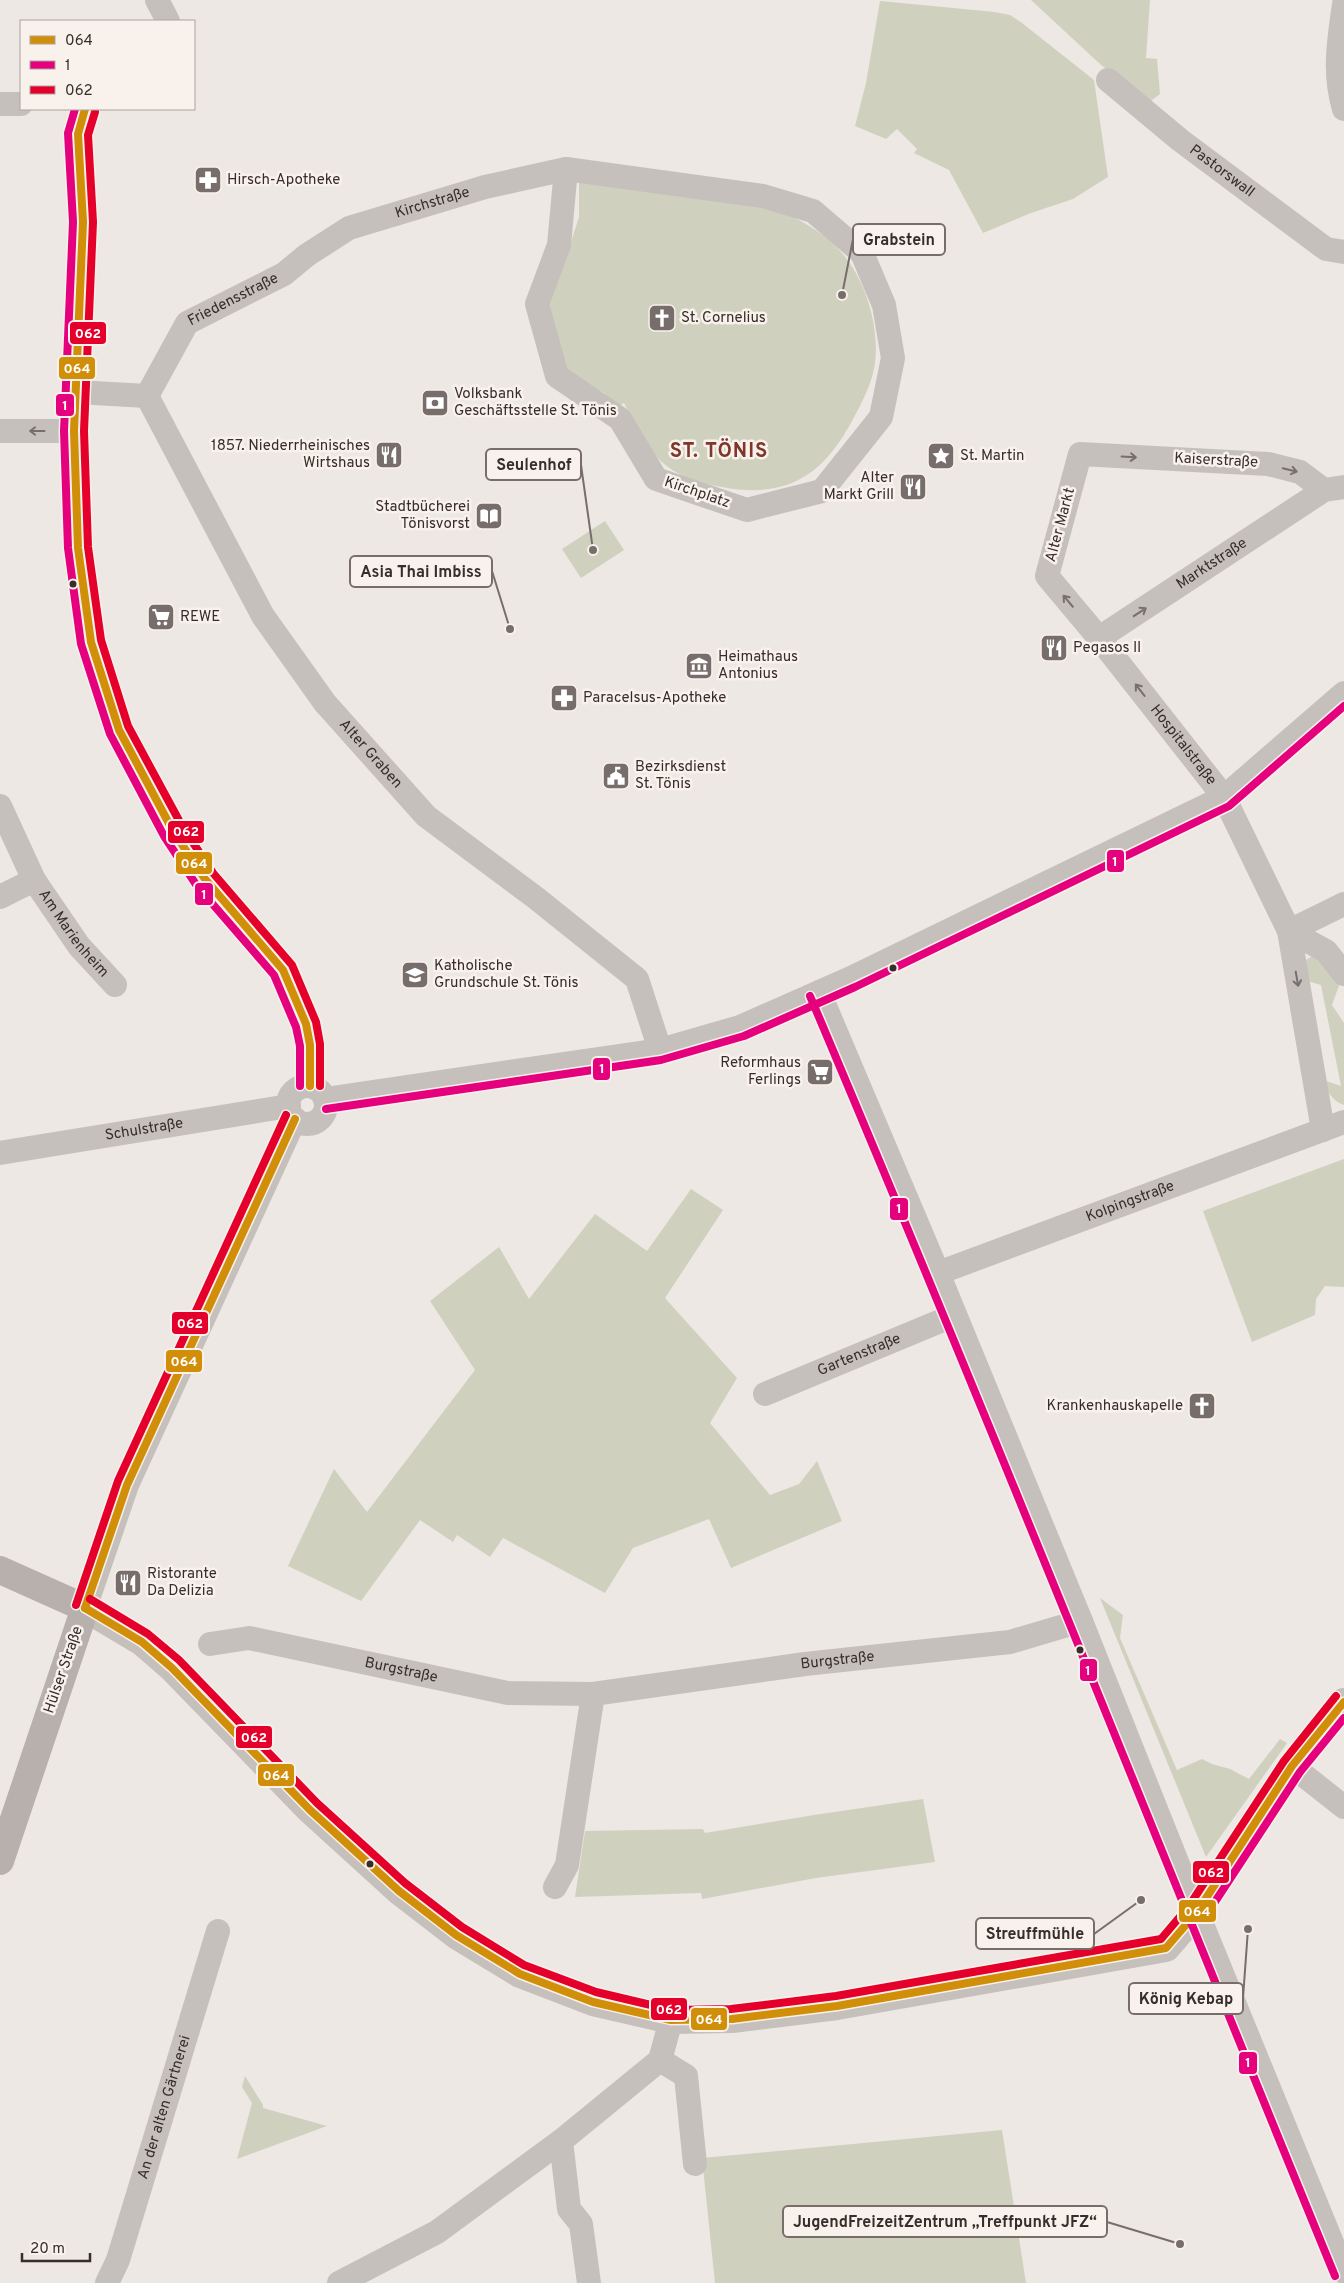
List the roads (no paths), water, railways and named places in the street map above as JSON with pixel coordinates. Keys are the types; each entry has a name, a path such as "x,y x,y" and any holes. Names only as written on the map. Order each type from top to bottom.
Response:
{"main road":[{"path":"0,1570 85,1608"},
{"name":"Hülser Straße","path":"2,1849 85,1608"}],"street":[{"path":"157,0 167,20"},
{"path":"1344,4 1337,63 1340,93 1344,109"},
{"name":"Pastorswall","path":"1108,80 1180,140 1326,249 1344,252"},
{"path":"0,104 20,104"},
{"path":"85,110 78,134 83,222 74,431 78,548 91,642 119,730 173,831 205,879 283,970 306,1024 318,1093 326,1111 318,1121 306,1124 292,1113 292,1094 303,1087 318,1093 660,1050 740,1027 819,992 1224,797 1344,693"},
{"name":"Kirchplatz","path":"566,169 763,196 814,211 862,254 884,305 893,358 881,417 822,491 747,510 656,479 620,419 558,376 537,304 559,245 566,169"},
{"name":"Kirchstraße","path":"307,255 349,228 484,187 566,169"},
{"name":"Friedensstraße","path":"147,396 187,323 284,274 307,255"},
{"path":"76,392 147,396"},
{"name":"Alter Graben","path":"147,396 263,616 325,704 426,816 536,898 637,979 660,1050"},
{"path":"0,431 74,431"},
{"name":"Kaiserstraße","path":"1080,454 1268,464 1300,472 1334,488"},
{"name":"Alter Markt","path":"1080,454 1047,576 1099,638"},
{"name":"Marktstraße","path":"1099,638 1334,488"},
{"name":"Hospitalstraße","path":"1099,638 1224,797 1289,931"},
{"name":"Am Marienheim","path":"0,806 34,880 79,946 115,985"},
{"name":"Am Marienheim","path":"0,897 34,880"},
{"path":"1289,931 1344,904"},
{"path":"1289,931 1326,951 1344,974"},
{"name":"Kolpingstraße","path":"938,1273 1334,1126 1289,931"},
{"path":"819,992 938,1273 1081,1621 1344,2272"},
{"name":"Schulstraße","path":"0,1153 292,1113"},
{"name":"Hülser Straße","path":"85,1608 127,1485 292,1113"},
{"name":"Gartenstraße","path":"765,1394 955,1315"},
{"path":"85,1608 142,1642 172,1668 310,1810 367,1863 456,1935 520,1974 593,2002 671,2020 732,2018 837,2006 1166,1948 1197,1912 1292,1766 1344,1702"},
{"name":"Burgstraße","path":"210,1644 249,1638 508,1693 592,1694 805,1664 1010,1642 1081,1621"},
{"path":"555,1887 567,1865 592,1694"},
{"path":"1292,1766 1344,1807"},
{"name":"An der alten Gärtnerei","path":"107,2283 118,2260 218,1931"},
{"path":"351,2280 437,2232 561,2141 660,2060 671,2020"},
{"path":"660,2060 686,2076 695,2164"},
{"path":"561,2141 569,2209 581,2224 589,2283"}],"place":[{"name":"Hirsch-Apotheke","path":"208,180"},
{"name":"Grabstein","path":"842,295"},
{"name":"St. Cornelius","path":"662,318"},
{"name":"Volksbank Geschäftsstelle St. Tönis","path":"435,403"},
{"name":"1857. Niederrheinisches Wirtshaus","path":"389,455"},
{"name":"St. Martin","path":"941,456"},
{"name":"Alter Markt Grill","path":"913,487"},
{"name":"Stadtbücherei Tönisvorst","path":"489,516"},
{"name":"Seulenhof","path":"593,550"},
{"name":"REWE","path":"161,617"},
{"name":"Asia Thai Imbiss","path":"510,629"},
{"name":"Pegasos II","path":"1054,648"},
{"name":"Heimathaus Antonius","path":"699,666"},
{"name":"Paracelsus-Apotheke","path":"564,698"},
{"name":"Bezirksdienst St. Tönis","path":"616,776"},
{"name":"Katholische Grundschule St. Tönis","path":"415,975"},
{"name":"Reformhaus Ferlings","path":"820,1072"},
{"name":"Krankenhauskapelle","path":"1202,1406"},
{"name":"Ristorante Da Delizia","path":"128,1583"},
{"name":"Streuffmühle","path":"1141,1900"},
{"name":"König Kebap","path":"1248,1929"},
{"name":"JugendFreizeitZentrum „Treffpunkt JFZ“","path":"1180,2244"}],"district":[{"name":"ST. TÖNIS","path":"719,452"}]}
